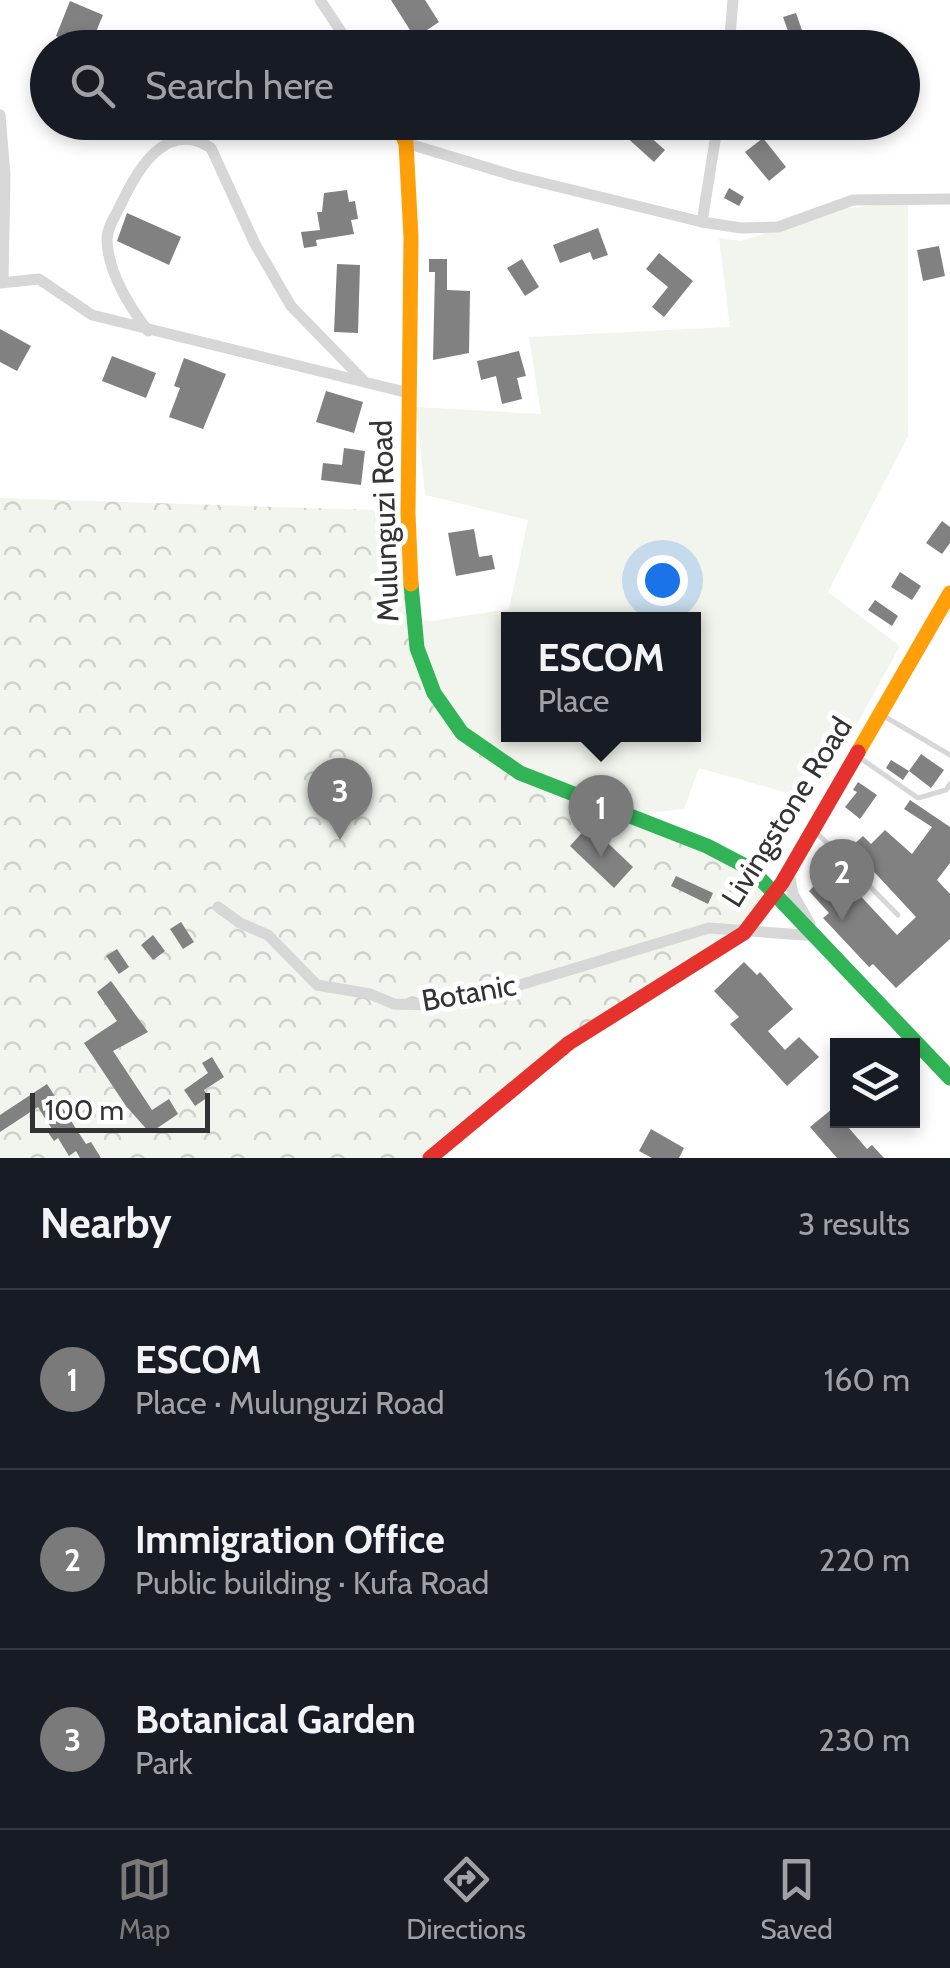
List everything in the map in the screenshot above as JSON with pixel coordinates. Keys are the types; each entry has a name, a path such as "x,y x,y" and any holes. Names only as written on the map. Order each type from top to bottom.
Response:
{"street":[{"path":"320,0 340,30"},
{"path":"730,30 733,0"},
{"path":"0,115 4,174 2,282 38,279 92,315 409,393"},
{"path":"148,330 126,300 111,258 108,230 146,158 178,140"},
{"path":"199,140 210,148 254,244 291,306 364,381"},
{"name":"Mulunguzi Road","path":"404,140 411,237 408,513 412,616 426,676 451,721 474,744 520,773 731,856 751,869 950,1078"},
{"path":"702,222 715,140"},
{"path":"406,144 514,176 702,222 742,228 769,228 846,201 950,199"},
{"name":"Livingstone Road","path":"430,1158 569,1043 744,933 789,872 950,593"},
{"path":"789,872 792,894 818,936"},
{"name":"Botanic","path":"218,907 240,923 268,935 318,985 370,994 394,1004 437,1004 486,995 709,928 818,936"}],"lane":[{"path":"880,714 950,755"},
{"path":"856,756 918,798 946,790 950,784"},
{"path":"814,830 898,915"}],"green space":[{"path":"908,201 908,436 828,592 900,646 828,777 795,795 699,768 684,809 620,816 473,749 448,726 427,692 406,617 432,621 509,609 528,520 425,495 416,407 541,414 529,337 730,327 719,238 741,241 841,209"},
{"path":"0,498 405,511 406,617 448,726 739,863 768,886 729,947 567,1041 429,1158 0,1158"}],"building":[{"path":"391,0 425,0 439,22 427,30 410,30"},
{"path":"70,1 103,15 97,30 58,30"},
{"path":"796,13 802,30 788,30 783,17"},
{"path":"630,140 654,140 665,150 654,162"},
{"path":"765,140 786,167 769,181 745,152"},
{"path":"729,188 744,197 739,206 724,198"},
{"path":"347,190 349,202 355,201 358,219 351,220 354,234 316,240 317,246 304,248 301,232 320,230 317,212 322,212 324,193"},
{"path":"127,213 181,237 169,265 117,241"},
{"path":"598,228 608,255 593,260 590,252 560,263 553,245"},
{"path":"939,246 945,276 923,281 917,250"},
{"path":"659,253 693,281 664,317 652,307 668,287 646,269"},
{"path":"429,259 447,259 447,290 470,291 469,353 433,360 435,272 429,272"},
{"path":"522,259 539,287 525,296 507,268"},
{"path":"337,264 360,265 358,333 334,332"},
{"path":"0,329 31,346 17,371 0,362"},
{"path":"519,351 526,376 517,378 522,399 502,404 496,376 481,380 477,361"},
{"path":"112,356 156,373 146,398 102,381"},
{"path":"184,358 226,374 203,429 169,417 180,388 174,386"},
{"path":"326,391 363,402 354,433 316,422"},
{"path":"344,448 365,451 361,485 321,480 323,463 342,465"},
{"path":"942,521 950,527 950,543 942,554 926,543"},
{"path":"474,529 479,557 492,555 495,569 456,576 448,533"},
{"path":"900,572 921,586 912,600 891,587"},
{"path":"875,600 898,616 892,626 868,610"},
{"path":"921,754 944,770 931,788 909,771"},
{"path":"891,760 909,771 903,780 886,768"},
{"path":"858,782 877,795 860,819 845,807 857,792 853,790"},
{"path":"910,800 950,827 950,863 937,880 950,894 950,939 896,988 873,964 869,967 823,918 829,913 809,891 820,880 841,901 854,889 897,935 916,917 851,847 863,836 871,844 885,830 912,854 932,827 904,809"},
{"path":"589,825 633,867 614,888 570,846"},
{"path":"676,876 713,893 708,904 671,886"},
{"path":"181,922 194,942 183,949 170,929"},
{"path":"153,935 165,951 153,960 141,945"},
{"path":"117,949 129,967 119,974 106,956"},
{"path":"744,962 757,975 760,972 793,1009 768,1031 785,1050 799,1037 819,1057 787,1086 730,1024 739,1017 714,991"},
{"path":"111,981 148,1032 113,1051 152,1110 169,1099 178,1114 150,1133 126,1106 84,1043 117,1021 97,992"},
{"path":"212,1057 224,1077 204,1090 208,1097 195,1106 184,1090 208,1073 202,1063"},
{"path":"47,1084 86,1144 91,1142 101,1158 80,1158 76,1151 69,1156 58,1138 54,1141 47,1131 52,1129 38,1107 0,1132 0,1115"},
{"path":"830,1111 830,1128 849,1128 867,1149 872,1145 884,1158 837,1158 810,1127"},
{"path":"651,1129 684,1148 679,1158 652,1158 639,1151"}],"traffic: fast":[{"path":"411,584 417,648 434,693 462,733 520,773 707,846 751,869 950,1078"}],"traffic: slow":[{"path":"405,140 411,237 408,513 411,584"},
{"path":"858,752 950,593"}],"traffic: jam":[{"path":"430,1158 569,1043 744,933 782,883 858,752"}],"place":[{"name":"Botanical Garden","path":"340,840"},
{"name":"ESCOM","path":"601,857"},
{"name":"Immigration Office","path":"842,921"}]}
